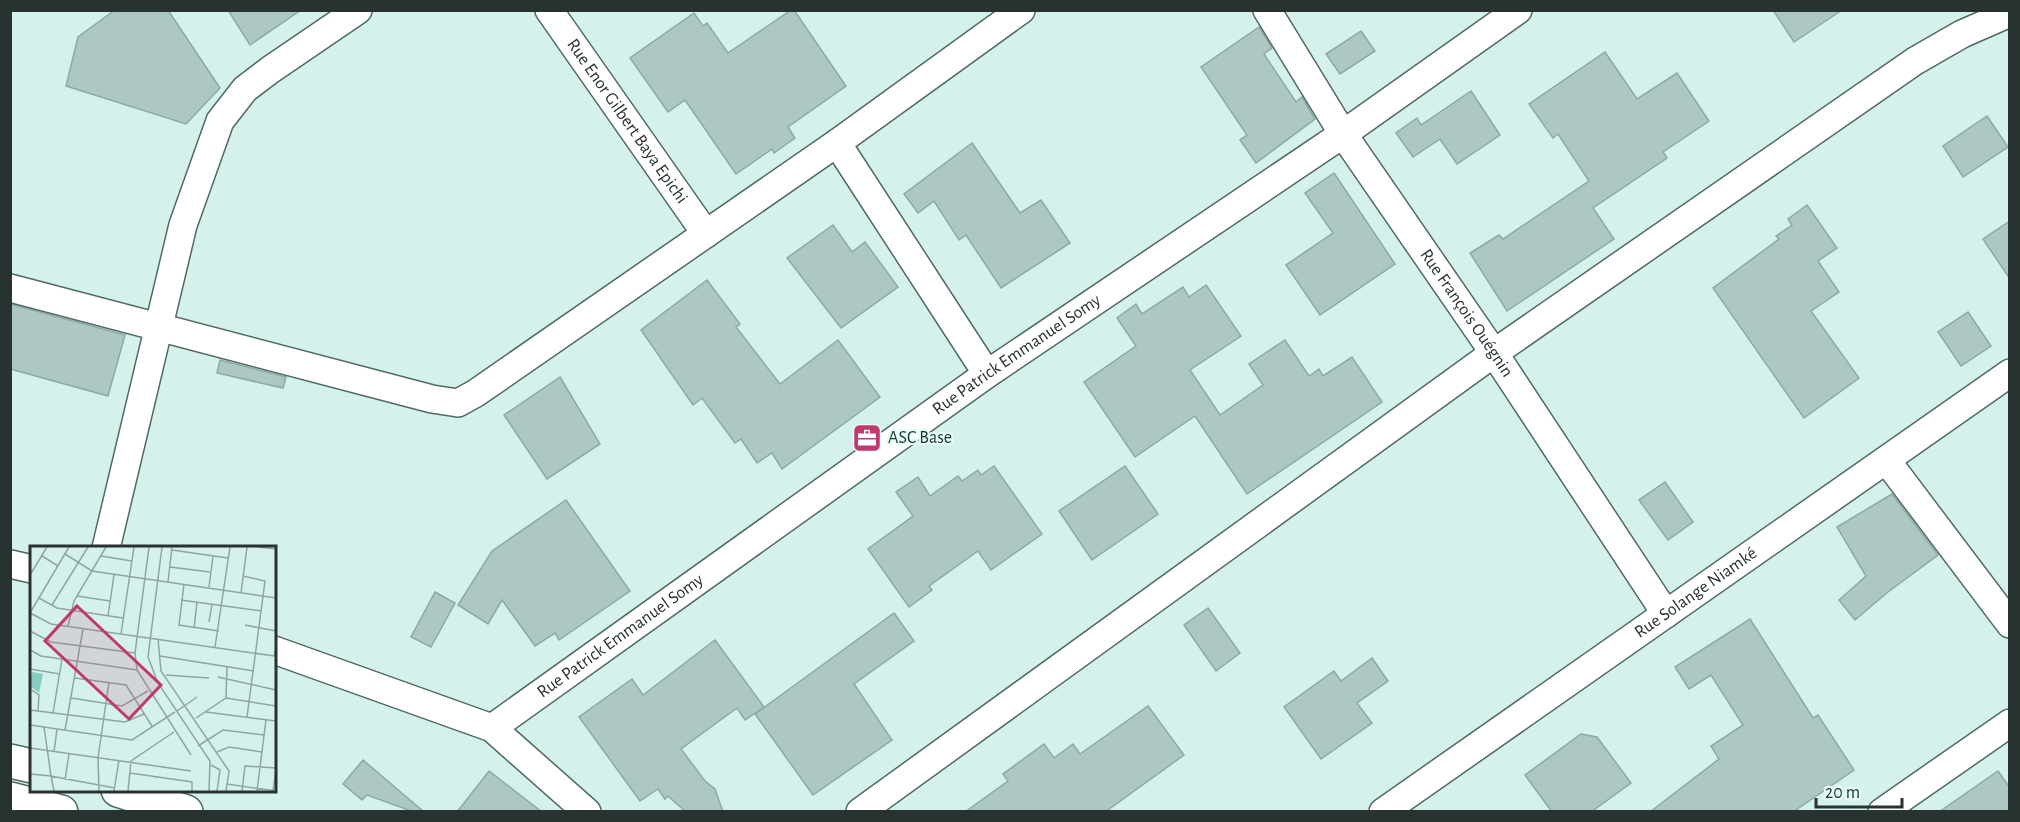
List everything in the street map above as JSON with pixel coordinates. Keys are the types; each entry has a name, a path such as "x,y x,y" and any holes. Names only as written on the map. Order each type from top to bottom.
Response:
{"main road":[{"path":"10,761 30,766"},
{"path":"124,792 186,812"},
{"path":"10,799 62,812"}],"street":[{"path":"106,546 183,225 220,121 245,89 358,10"},
{"name":"Rue Enor Gilbert Baya Epichi","path":"549,10 706,234"},
{"path":"10,288 432,399 458,403 476,393 837,143 1021,10"},
{"name":"Rue François Ouégnin","path":"1267,10 1343,134 1494,353 1666,614"},
{"name":"Rue Patrick Emmanuel Somy","path":"492,728 987,374 1343,134 1518,10"},
{"path":"860,812 1494,353 1915,62 1962,34 2010,13"},
{"path":"837,143 987,374"},
{"name":"Rue Solange Niamké","path":"1383,812 2010,373"},
{"path":"1887,461 2010,624"},
{"path":"10,564 30,569"},
{"path":"276,651 492,728 587,812"},
{"path":"1881,812 2010,723"}],"building":[{"path":"115,10 168,10 220,88 186,124 66,86 78,37"},
{"path":"228,10 301,10 250,45"},
{"path":"794,10 846,86 788,127 795,138 774,153 772,149 736,174 685,100 668,112 630,58 694,13 703,26 707,23 728,53"},
{"path":"1773,10 1842,10 1794,42"},
{"path":"1259,27 1272,48 1264,54 1296,102 1302,97 1315,119 1256,163 1240,140 1247,135 1201,67"},
{"path":"1361,31 1375,51 1340,74 1326,54"},
{"path":"1605,52 1637,99 1677,73 1709,121 1663,152 1667,158 1593,208 1614,239 1507,311 1470,253 1499,235 1503,239 1589,181 1558,134 1553,138 1529,104"},
{"path":"1471,91 1500,135 1457,164 1440,139 1413,157 1396,133 1417,118 1421,125"},
{"path":"1987,116 2008,147 1963,177 1943,146"},
{"path":"972,143 1020,213 1041,200 1070,243 1001,288 966,235 959,240 934,201 918,213 904,194"},
{"path":"1334,173 1395,264 1320,315 1286,265 1333,233 1305,193"},
{"path":"1807,205 1837,248 1818,261 1839,292 1811,311 1859,378 1804,418 1713,288 1779,239 1776,236 1792,225 1788,219"},
{"path":"2010,221 2010,279 1983,239"},
{"path":"833,225 852,252 865,242 898,287 841,328 787,258"},
{"path":"707,280 740,324 736,327 780,384 838,340 880,397 782,469 772,453 757,463 741,439 735,443 702,398 693,405 641,330"},
{"path":"1206,285 1241,336 1190,370 1220,415 1263,385 1249,364 1285,340 1309,376 1319,369 1323,376 1352,357 1382,402 1247,494 1195,416 1135,457 1084,382 1136,346 1117,318 1136,304 1142,314 1183,287 1189,297"},
{"path":"10,304 125,335 108,396 10,369"},
{"path":"1968,312 1991,346 1961,366 1938,332"},
{"path":"220,360 286,377 283,388 217,373"},
{"path":"560,377 600,444 547,479 504,415"},
{"path":"994,466 1042,534 991,570 978,551 929,586 932,590 909,607 868,549 913,516 896,492 918,477 930,496 958,476 962,481 978,470 981,475"},
{"path":"1125,466 1158,514 1092,560 1059,511"},
{"path":"1665,482 1693,522 1668,540 1639,500"},
{"path":"1892,494 1938,555 1855,620 1839,600 1866,576 1837,527"},
{"path":"566,500 630,591 559,640 555,633 535,646 502,600 488,624 458,605 492,551"},
{"path":"435,592 455,603 431,647 411,637"},
{"path":"1208,608 1240,653 1216,671 1184,625"},
{"path":"894,613 914,641 854,684 892,740 813,795 755,714"},
{"path":"1750,619 1813,718 1818,715 1854,770 1793,812 1650,812 1719,759 1711,746 1743,725 1711,675 1689,689 1675,667"},
{"path":"715,640 764,707 745,720 737,708 681,749 705,781 715,789 723,812 686,812 668,796 665,799 658,789 640,801 579,717 632,679 643,695"},
{"path":"1372,658 1388,681 1357,703 1372,723 1321,759 1284,707 1334,671 1341,681"},
{"path":"1148,706 1184,755 1105,812 965,812 1008,781 1003,774 1044,744 1054,758 1073,744 1080,754"},
{"path":"1581,734 1597,737 1631,783 1591,812 1552,812 1525,775"},
{"path":"363,760 424,812 414,812 367,795 362,800 343,784"},
{"path":"489,771 542,812 457,812"},
{"path":"1998,771 2010,788 2010,812 1939,812"}],"place":[{"name":"ASC Base","path":"867,438"}]}
